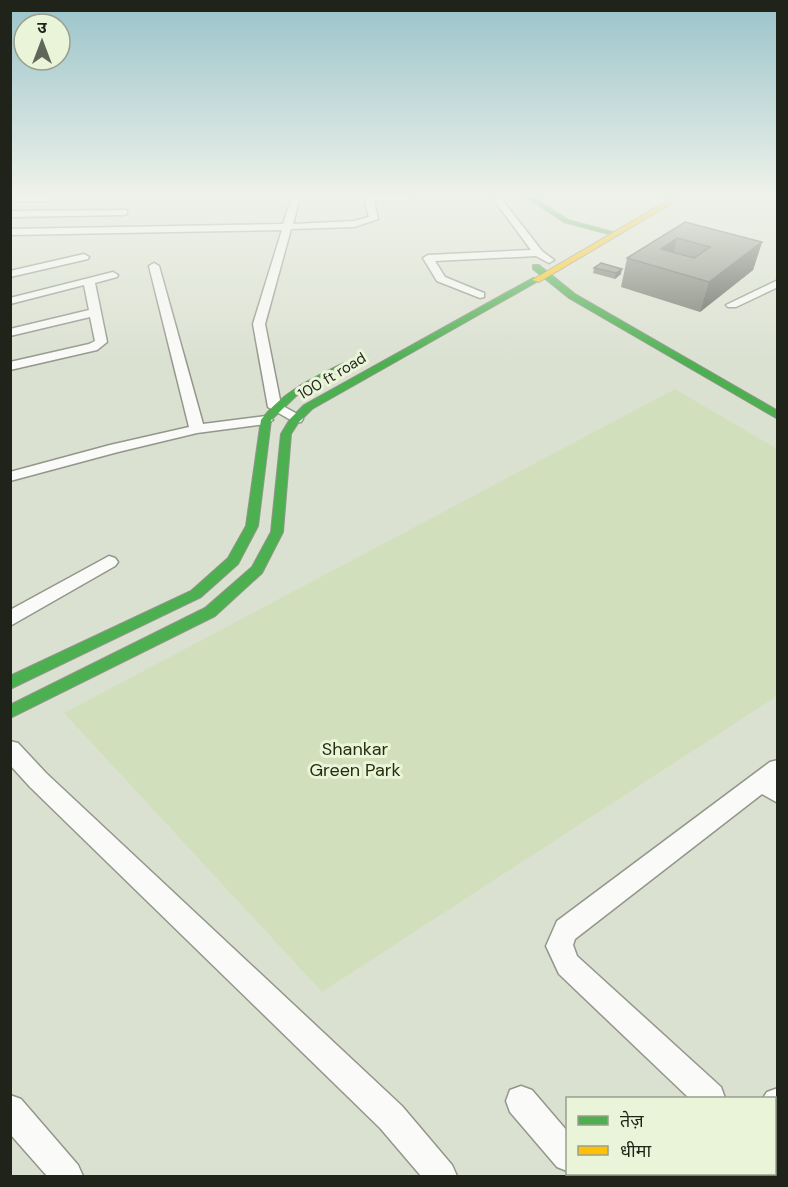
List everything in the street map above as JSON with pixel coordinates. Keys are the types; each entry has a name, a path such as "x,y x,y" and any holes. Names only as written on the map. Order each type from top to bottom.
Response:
{"main road":[{"name":"100 ft road","path":"10,712 210,612 257,570 277,532 286,434 296,419 308,407 565,252"},
{"name":"100 ft road","path":"460,305 573,252"},
{"path":"544,265 639,324 777,402"},
{"path":"544,265 572,296 777,416"},
{"name":"100 ft road","path":"10,683 196,594 233,561 252,526 266,420 275,407 299,391 359,359"}],"street":[{"path":"54,264 61,252"},
{"path":"280,252 259,324 275,407 296,419"},
{"path":"535,252 544,265"},
{"path":"10,274 84,257"},
{"path":"480,295 441,279 428,258 544,265"},
{"path":"154,266 197,429"},
{"path":"10,301 114,275"},
{"path":"10,366 98,345 103,340 89,281"},
{"path":"732,305 777,283"},
{"path":"10,333 96,312"},
{"path":"10,477 115,447 197,429 266,420"},
{"path":"10,619 109,562"},
{"path":"10,750 38,780 391,1118 441,1176"},
{"path":"709,1097 568,965 559,946 566,930 772,781"},
{"path":"521,1101 566,1155"},
{"path":"10,1110 67,1176"}],"green space":[{"name":"Shankar Green Park","path":"675,389 777,449 777,696 322,992 64,713"}],"building":[{"path":"636,252 673,252 694,258 702,252 748,252 709,282 627,258"},
{"path":"601,263 622,269 616,273 594,268"}],"traffic: fast":[{"path":"536,267 572,296 778,416"},
{"path":"10,712 210,612 257,570 277,532 286,434 294,421 308,407 536,280"},
{"path":"10,683 196,594 233,561 252,526 266,420 293,394 347,365"}],"traffic: slow":[{"path":"536,280 584,252"}]}
